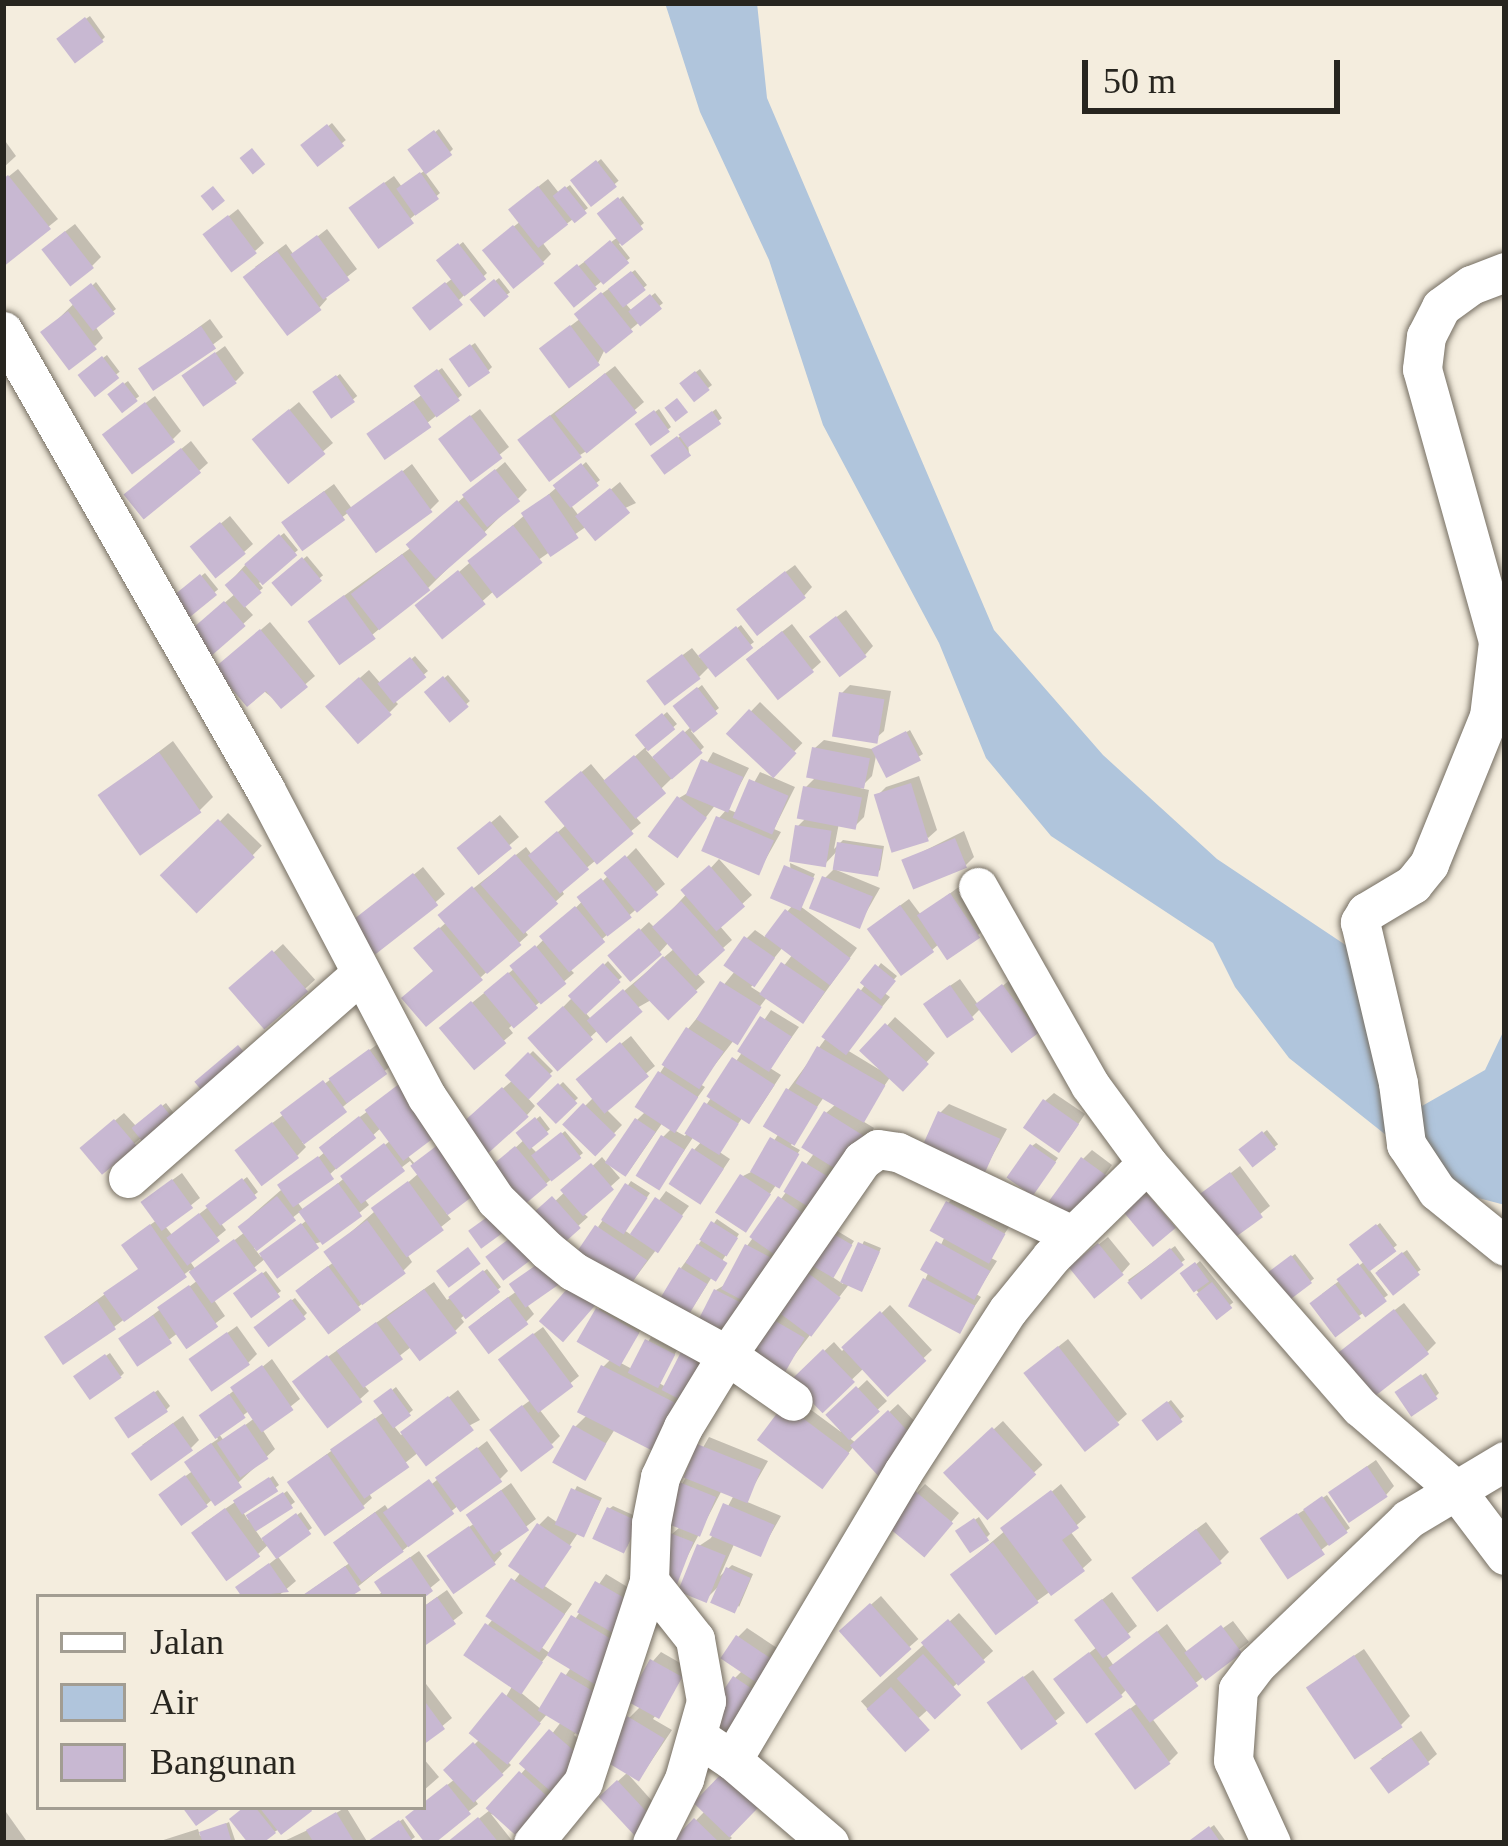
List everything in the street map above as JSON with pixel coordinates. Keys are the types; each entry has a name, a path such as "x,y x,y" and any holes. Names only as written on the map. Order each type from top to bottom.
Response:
{"street":[{"path":"1505,272 1471,285 1441,307 1426,336 1422,369 1495,628 1494,695 1429,864 1401,894 1366,911 1360,922 1406,1144 1419,1170 1505,1246"},
{"path":"3,331 162,604 427,1097 496,1200 574,1271 727,1355 793,1401"},
{"path":"978,887 1090,1084 1147,1163 1360,1407 1455,1489 1505,1555"},
{"path":"128,1178 361,974"},
{"path":"533,1843 583,1782 650,1581 651,1523 661,1477 683,1426 862,1160 878,1149 898,1152 1072,1235"},
{"path":"732,1760 995,1330 1072,1235 1147,1163"},
{"path":"1271,1843 1233,1760 1238,1689 1257,1664 1408,1519 1505,1461"},
{"path":"650,1581 695,1639 704,1664 706,1701 698,1737 652,1843"},
{"path":"698,1737 829,1843"}],"water":[{"path":"665,3 757,3 767,98 994,630 1103,755 1217,859 1353,950 1376,1014 1422,1106 1485,1070 1505,1028 1505,1205 1459,1193 1289,1058 1235,987 1213,943 1051,836 986,758 939,643 823,425 769,260 700,112"}],"building":[{"path":"85,17 104,42 75,63 56,39"},
{"path":"327,124 344,146 317,167 300,145"},
{"path":"434,130 452,155 426,174 407,149"},
{"path":"252,148 265,164 253,174 240,158"},
{"path":"596,160 617,187 591,207 570,180"},
{"path":"420,172 439,199 415,216 396,189"},
{"path":"8,175 51,229 3,267 3,179"},
{"path":"384,182 414,223 378,249 348,208"},
{"path":"213,186 225,201 213,211 201,196"},
{"path":"538,186 568,225 538,248 508,209"},
{"path":"565,186 587,213 575,223 553,196"},
{"path":"618,197 643,229 622,246 597,214"},
{"path":"228,215 257,253 231,273 202,234"},
{"path":"513,225 544,264 513,289 482,250"},
{"path":"65,231 94,268 70,287 41,249"},
{"path":"317,235 350,280 323,300 290,254"},
{"path":"610,240 629,263 603,285 584,262"},
{"path":"458,243 486,279 464,296 436,260"},
{"path":"277,251 322,310 287,336 243,277"},
{"path":"577,264 597,289 574,308 554,283"},
{"path":"631,271 646,290 623,308 608,289"},
{"path":"494,279 509,297 484,317 469,300"},
{"path":"445,282 463,305 430,331 412,308"},
{"path":"91,283 115,314 93,331 69,300"},
{"path":"601,292 633,332 606,354 574,314"},
{"path":"650,294 662,309 640,326 628,312"},
{"path":"68,311 97,349 69,370 40,332"},
{"path":"570,325 600,365 569,388 539,348"},
{"path":"201,326 216,348 153,391 138,368"},
{"path":"470,344 490,373 469,388 449,359"},
{"path":"215,352 237,383 203,407 181,376"},
{"path":"102,356 119,378 95,397 78,375"},
{"path":"437,369 460,401 436,418 414,386"},
{"path":"695,371 710,390 694,402 679,383"},
{"path":"605,373 637,413 587,454 554,414"},
{"path":"336,375 355,402 331,419 312,392"},
{"path":"123,382 138,401 122,413 107,394"},
{"path":"677,398 688,412 675,422 664,408"},
{"path":"413,401 431,427 385,460 366,434"},
{"path":"145,402 175,442 132,474 102,434"},
{"path":"289,409 326,454 288,484 252,439"},
{"path":"654,410 670,432 650,446 635,424"},
{"path":"712,411 721,424 688,448 678,435"},
{"path":"470,415 502,458 471,482 438,439"},
{"path":"550,415 582,457 549,482 517,440"},
{"path":"677,436 691,455 664,475 650,455"},
{"path":"181,448 201,473 144,519 123,495"},
{"path":"581,463 599,486 570,508 553,485"},
{"path":"495,469 520,501 487,527 462,495"},
{"path":"402,470 433,512 376,553 345,511"},
{"path":"610,488 630,513 595,541 575,516"},
{"path":"324,491 345,520 302,551 281,522"},
{"path":"549,494 579,538 550,557 521,513"},
{"path":"457,500 487,535 436,579 406,545"},
{"path":"220,522 246,554 215,578 190,547"},
{"path":"513,525 543,563 497,599 467,561"},
{"path":"279,534 297,555 263,585 244,564"},
{"path":"402,554 430,590 379,630 351,594"},
{"path":"302,557 322,581 291,606 271,583"},
{"path":"242,570 262,593 244,608 225,585"},
{"path":"458,570 486,604 442,639 414,605"},
{"path":"785,571 806,598 757,636 736,609"},
{"path":"200,574 217,595 183,623 166,602"},
{"path":"344,595 376,639 339,665 308,621"},
{"path":"224,601 246,626 209,657 188,632"},
{"path":"836,616 867,657 840,677 809,636"},
{"path":"736,626 753,648 715,678 698,656"},
{"path":"260,629 308,687 281,709 266,691 247,707 214,668"},
{"path":"782,631 814,672 778,700 746,659"},
{"path":"682,654 701,679 665,706 646,681"},
{"path":"410,657 426,677 394,704 377,683"},
{"path":"443,676 469,707 450,723 424,692"},
{"path":"359,677 392,715 358,744 325,707"},
{"path":"697,687 718,714 694,733 673,706"},
{"path":"839,692 884,699 877,744 832,736"},
{"path":"749,709 797,753 773,778 726,734"},
{"path":"662,713 675,729 648,751 635,735"},
{"path":"683,730 703,753 672,780 652,757"},
{"path":"906,731 921,760 886,778 871,749"},
{"path":"812,747 870,758 864,789 806,777"},
{"path":"159,752 201,813 140,856 98,795"},
{"path":"634,755 666,793 635,819 603,781"},
{"path":"701,759 743,777 728,813 686,795"},
{"path":"581,771 634,834 597,865 544,802"},
{"path":"749,779 789,796 772,834 733,818"},
{"path":"911,783 929,841 892,853 874,794"},
{"path":"803,786 862,797 856,830 797,818"},
{"path":"677,796 707,818 678,858 648,836"},
{"path":"716,816 774,841 759,876 701,851"},
{"path":"218,819 255,857 197,913 160,875"},
{"path":"490,821 512,848 479,875 457,848"},
{"path":"795,825 832,831 826,867 789,862"},
{"path":"557,831 589,869 560,894 528,855"},
{"path":"955,838 967,868 913,889 901,860"},
{"path":"837,842 882,849 878,877 833,870"},
{"path":"515,854 558,904 524,934 480,884"},
{"path":"625,855 658,895 637,913 604,873"},
{"path":"709,865 745,907 716,931 680,890"},
{"path":"784,865 814,878 800,911 770,898"},
{"path":"413,873 438,905 375,955 350,922"},
{"path":"822,876 873,897 860,929 809,908"},
{"path":"601,878 632,917 607,936 577,897"},
{"path":"472,886 521,945 487,974 438,915"},
{"path":"950,893 980,938 947,960 917,915"},
{"path":"681,901 725,950 696,976 652,927"},
{"path":"900,905 934,952 901,976 867,929"},
{"path":"575,906 605,942 569,972 539,936"},
{"path":"785,909 850,958 830,986 765,936"},
{"path":"439,927 483,980 426,1027 401,998 433,971 413,948"},
{"path":"639,928 662,954 630,982 607,956"},
{"path":"744,936 775,958 754,987 723,965"},
{"path":"535,945 566,984 541,1005 509,966"},
{"path":"272,950 308,992 264,1030 228,988"},
{"path":"663,956 698,992 668,1020 634,984"},
{"path":"781,962 825,992 803,1024 759,994"},
{"path":"603,963 621,982 586,1015 568,996"},
{"path":"875,964 896,981 881,1000 860,983"},
{"path":"508,972 538,1008 514,1029 483,993"},
{"path":"720,981 762,1007 738,1045 696,1019"},
{"path":"1002,984 1039,1033 1012,1053 975,1004"},
{"path":"950,985 974,1019 947,1038 923,1004"},
{"path":"858,988 883,1007 846,1055 821,1037"},
{"path":"623,989 643,1012 606,1043 587,1020"},
{"path":"471,1001 506,1043 474,1070 439,1028"},
{"path":"563,1006 593,1039 557,1072 527,1038"},
{"path":"760,1016 792,1037 769,1072 737,1051"},
{"path":"885,1023 929,1064 903,1092 859,1051"},
{"path":"686,1027 724,1052 699,1089 661,1065"},
{"path":"620,1042 649,1076 604,1114 576,1079"},
{"path":"238,1045 253,1063 209,1099 194,1082"},
{"path":"817,1046 885,1086 864,1123 796,1083"},
{"path":"369,1049 387,1074 347,1103 329,1078"},
{"path":"528,1052 552,1076 529,1099 505,1075"},
{"path":"732,1057 775,1085 749,1124 706,1096"},
{"path":"658,1071 698,1097 675,1133 635,1107"},
{"path":"407,1078 446,1129 403,1161 365,1110"},
{"path":"323,1080 347,1112 304,1144 280,1112"},
{"path":"558,1083 577,1103 556,1124 536,1104"},
{"path":"502,1087 529,1117 484,1157 457,1127"},
{"path":"786,1088 818,1107 795,1146 763,1127"},
{"path":"1043,1099 1079,1124 1059,1153 1023,1128"},
{"path":"704,1102 739,1124 719,1155 684,1133"},
{"path":"583,1103 616,1135 595,1157 562,1125"},
{"path":"161,1104 178,1125 148,1149 131,1128"},
{"path":"824,1111 868,1139 845,1175 801,1147"},
{"path":"938,1111 1000,1139 983,1177 921,1149"},
{"path":"359,1116 376,1138 336,1169 319,1147"},
{"path":"535,1117 549,1134 529,1150 516,1133"},
{"path":"635,1118 656,1132 626,1177 605,1163"},
{"path":"114,1119 136,1146 102,1175 80,1148"},
{"path":"272,1122 299,1158 262,1186 234,1150"},
{"path":"1262,1131 1276,1149 1253,1168 1238,1149"},
{"path":"561,1132 581,1158 551,1181 531,1155"},
{"path":"661,1135 685,1150 659,1191 636,1176"},
{"path":"770,1137 799,1154 779,1189 750,1172"},
{"path":"447,1138 484,1188 448,1215 410,1166"},
{"path":"384,1143 405,1171 361,1204 340,1176"},
{"path":"1030,1144 1056,1162 1033,1196 1006,1178"},
{"path":"515,1146 548,1185 519,1209 486,1170"},
{"path":"692,1148 724,1169 700,1205 669,1184"},
{"path":"318,1156 334,1179 293,1208 277,1185"},
{"path":"1081,1157 1106,1175 1074,1220 1049,1201"},
{"path":"802,1161 842,1185 824,1216 783,1192"},
{"path":"591,1163 614,1189 583,1216 560,1190"},
{"path":"1230,1172 1263,1217 1226,1244 1193,1199"},
{"path":"740,1174 771,1194 746,1233 715,1213"},
{"path":"242,1178 257,1198 220,1226 205,1206"},
{"path":"172,1179 193,1208 162,1231 140,1202"},
{"path":"408,1181 444,1230 407,1257 371,1208"},
{"path":"338,1183 362,1216 322,1245 298,1212"},
{"path":"625,1183 648,1198 624,1235 601,1220"},
{"path":"1145,1191 1176,1228 1153,1247 1122,1210"},
{"path":"277,1196 296,1220 257,1251 238,1227"},
{"path":"552,1196 581,1228 556,1250 527,1218"},
{"path":"778,1196 810,1218 781,1259 749,1237"},
{"path":"655,1197 683,1216 658,1253 630,1234"},
{"path":"946,1201 1005,1234 989,1264 930,1231"},
{"path":"199,1213 220,1241 187,1266 166,1238"},
{"path":"490,1215 503,1233 481,1249 468,1231"},
{"path":"367,1220 406,1273 362,1305 323,1252"},
{"path":"711,1221 738,1238 726,1257 699,1240"},
{"path":"301,1223 319,1248 277,1279 259,1254"},
{"path":"150,1224 187,1277 124,1322 103,1293 138,1269 121,1245"},
{"path":"1376,1224 1396,1251 1369,1272 1349,1244"},
{"path":"595,1225 647,1260 624,1295 572,1260"},
{"path":"823,1228 852,1245 833,1278 804,1261"},
{"path":"522,1229 540,1253 503,1281 485,1257"},
{"path":"234,1239 257,1271 212,1303 189,1272"},
{"path":"936,1241 990,1271 974,1300 920,1270"},
{"path":"858,1242 880,1252 862,1292 840,1282"},
{"path":"1098,1243 1124,1275 1094,1299 1068,1267"},
{"path":"697,1244 728,1263 716,1282 685,1263"},
{"path":"745,1244 781,1263 757,1308 721,1289"},
{"path":"468,1247 481,1264 449,1288 436,1271"},
{"path":"1170,1248 1184,1265 1141,1300 1127,1283"},
{"path":"1402,1252 1420,1275 1393,1296 1375,1273"},
{"path":"1291,1255 1312,1283 1287,1302 1265,1274"},
{"path":"549,1256 566,1280 525,1308 509,1284"},
{"path":"1195,1262 1209,1281 1194,1293 1180,1273"},
{"path":"1358,1263 1387,1301 1365,1318 1336,1279"},
{"path":"328,1266 361,1310 328,1335 295,1291"},
{"path":"679,1267 707,1284 686,1320 657,1303"},
{"path":"800,1267 841,1298 811,1337 771,1306"},
{"path":"483,1270 500,1292 466,1319 448,1297"},
{"path":"262,1272 280,1297 251,1318 233,1293"},
{"path":"923,1278 975,1306 960,1334 908,1306"},
{"path":"573,1282 597,1303 563,1342 539,1321"},
{"path":"1212,1282 1232,1308 1217,1320 1196,1294"},
{"path":"1335,1284 1361,1318 1335,1338 1309,1303"},
{"path":"189,1285 218,1327 186,1349 157,1307"},
{"path":"424,1289 457,1333 420,1361 386,1317"},
{"path":"714,1289 751,1308 730,1350 693,1331"},
{"path":"508,1297 528,1324 489,1354 468,1327"},
{"path":"291,1299 306,1319 269,1347 253,1327"},
{"path":"97,1301 116,1329 63,1365 44,1337"},
{"path":"596,1308 639,1333 620,1367 576,1342"},
{"path":"1394,1309 1429,1354 1368,1401 1333,1356"},
{"path":"880,1311 926,1361 888,1397 841,1347"},
{"path":"153,1315 172,1343 137,1367 118,1338"},
{"path":"765,1315 805,1338 782,1378 742,1355"},
{"path":"376,1322 403,1359 363,1388 336,1351"},
{"path":"227,1332 250,1365 211,1392 188,1359"},
{"path":"533,1333 573,1387 538,1413 498,1359"},
{"path":"645,1339 675,1354 658,1388 628,1373"},
{"path":"1058,1346 1120,1425 1085,1452 1023,1373"},
{"path":"823,1349 855,1382 823,1413 791,1380"},
{"path":"682,1350 709,1364 688,1404 662,1390"},
{"path":"105,1354 122,1378 90,1400 73,1376"},
{"path":"327,1355 363,1402 327,1429 292,1381"},
{"path":"262,1365 294,1410 262,1432 230,1387"},
{"path":"601,1365 679,1404 654,1452 577,1412"},
{"path":"1421,1374 1438,1399 1411,1417 1394,1392"},
{"path":"856,1386 880,1412 849,1440 825,1415"},
{"path":"391,1388 411,1416 393,1428 373,1401"},
{"path":"154,1391 168,1412 128,1439 114,1418"},
{"path":"229,1394 246,1418 215,1439 199,1415"},
{"path":"448,1396 474,1430 426,1466 400,1432"},
{"path":"1167,1401 1183,1422 1157,1441 1141,1420"},
{"path":"784,1404 849,1453 822,1489 757,1440"},
{"path":"522,1405 554,1447 521,1472 489,1430"},
{"path":"888,1410 917,1441 879,1476 850,1445"},
{"path":"375,1418 409,1467 364,1499 330,1450"},
{"path":"173,1423 193,1451 151,1481 131,1454"},
{"path":"245,1424 268,1459 240,1478 217,1443"},
{"path":"573,1425 606,1443 585,1481 552,1463"},
{"path":"992,1427 1036,1475 987,1520 943,1473"},
{"path":"211,1443 242,1487 215,1506 184,1462"},
{"path":"697,1444 761,1470 747,1503 684,1477"},
{"path":"477,1447 502,1482 460,1512 435,1478"},
{"path":"327,1454 365,1508 325,1536 287,1482"},
{"path":"1367,1466 1388,1497 1349,1523 1328,1492"},
{"path":"185,1475 208,1507 181,1526 158,1494"},
{"path":"269,1477 278,1491 242,1515 233,1500"},
{"path":"429,1479 454,1514 408,1547 383,1513"},
{"path":"679,1482 716,1497 700,1537 663,1522"},
{"path":"571,1488 600,1501 584,1538 555,1525"},
{"path":"501,1490 529,1530 494,1555 466,1515"},
{"path":"1051,1490 1079,1528 1062,1540 1085,1571 1051,1596 1000,1528"},
{"path":"915,1491 953,1523 924,1558 886,1525"},
{"path":"283,1492 293,1508 256,1531 246,1515"},
{"path":"1322,1496 1348,1533 1329,1546 1303,1509"},
{"path":"723,1503 775,1525 761,1557 709,1535"},
{"path":"607,1507 639,1522 624,1554 592,1539"},
{"path":"225,1508 260,1557 226,1581 191,1533"},
{"path":"375,1512 404,1552 362,1582 333,1543"},
{"path":"296,1513 311,1534 276,1559 261,1538"},
{"path":"1297,1513 1325,1554 1288,1580 1260,1538"},
{"path":"974,1518 989,1540 970,1553 955,1531"},
{"path":"537,1523 572,1546 543,1590 508,1566"},
{"path":"469,1526 496,1565 453,1594 426,1556"},
{"path":"1196,1529 1222,1563 1157,1612 1131,1578"},
{"path":"670,1533 693,1542 676,1586 653,1577"},
{"path":"993,1542 1039,1603 996,1635 950,1574"},
{"path":"697,1544 726,1556 707,1603 678,1591"},
{"path":"410,1557 433,1591 426,1596 382,1594 374,1582"},
{"path":"269,1563 289,1592 240,1594 235,1587"},
{"path":"345,1566 361,1590 355,1594 304,1594"},
{"path":"726,1567 751,1578 735,1614 710,1603"},
{"path":"511,1578 565,1614 539,1652 485,1616"},
{"path":"595,1581 633,1603 615,1634 577,1612"},
{"path":"437,1597 456,1624 426,1645 426,1605"},
{"path":"1102,1599 1131,1637 1103,1658 1074,1620"},
{"path":"870,1603 911,1649 880,1677 839,1631"},
{"path":"571,1615 620,1644 596,1685 547,1655"},
{"path":"948,1619 985,1662 958,1686 921,1643"},
{"path":"485,1623 543,1662 521,1694 463,1655"},
{"path":"1221,1625 1242,1653 1205,1681 1184,1653"},
{"path":"1157,1631 1199,1686 1150,1723 1108,1668"},
{"path":"736,1635 779,1664 763,1687 720,1658"},
{"path":"1089,1652 1123,1697 1087,1724 1053,1679"},
{"path":"923,1654 961,1695 935,1720 897,1679"},
{"path":"1354,1655 1403,1727 1355,1760 1306,1687"},
{"path":"650,1659 682,1677 659,1719 627,1701"},
{"path":"561,1672 601,1696 578,1735 538,1711"},
{"path":"733,1676 764,1697 734,1741 703,1720"},
{"path":"1023,1676 1058,1724 1021,1750 987,1702"},
{"path":"891,1687 930,1730 905,1752 866,1709"},
{"path":"502,1692 541,1723 508,1765 469,1733"},
{"path":"426,1703 445,1729 426,1743"},
{"path":"1130,1708 1171,1764 1135,1790 1094,1734"},
{"path":"627,1716 665,1739 639,1782 601,1759"},
{"path":"549,1729 586,1761 556,1796 519,1764"},
{"path":"1411,1738 1430,1764 1389,1794 1370,1768"},
{"path":"473,1742 504,1775 474,1803 443,1770"},
{"path":"726,1769 762,1804 729,1838 693,1803"},
{"path":"519,1771 550,1799 517,1836 486,1808"},
{"path":"617,1780 656,1822 638,1839 599,1797"},
{"path":"447,1784 471,1814 435,1843 425,1843 405,1817 414,1810 426,1810 426,1800"},
{"path":"184,1810 219,1810 196,1826"},
{"path":"240,1810 257,1810 276,1833 263,1843 248,1843 229,1819"},
{"path":"261,1810 312,1810 312,1811 281,1835"},
{"path":"336,1812 355,1843 314,1843 306,1830"},
{"path":"478,1817 499,1843 446,1843"},
{"path":"694,1818 720,1843 670,1843"},
{"path":"399,1820 414,1843 365,1843"},
{"path":"226,1823 232,1843 203,1843 199,1832"},
{"path":"1209,1826 1221,1843 1186,1843"}]}
